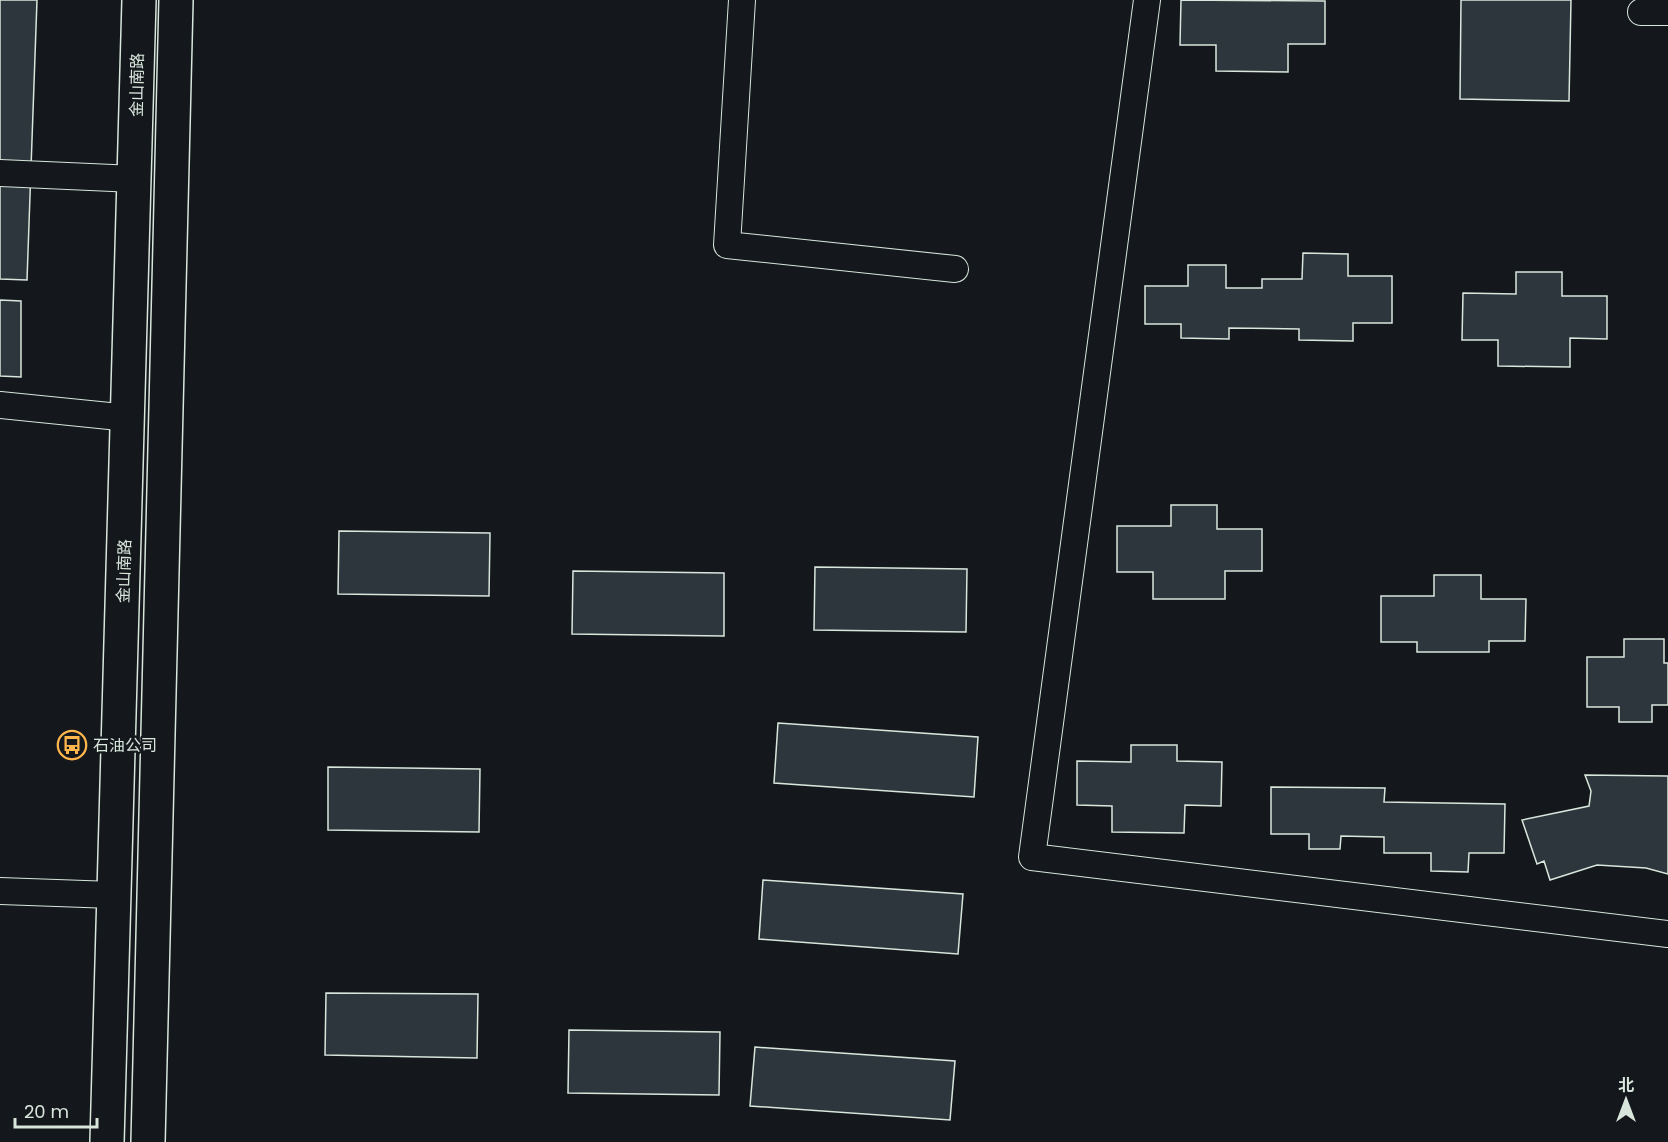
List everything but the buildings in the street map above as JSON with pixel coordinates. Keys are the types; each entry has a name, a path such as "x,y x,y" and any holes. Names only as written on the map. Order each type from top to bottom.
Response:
{"main road":[{"name":"金山南路","path":"106,1142 129,418 139,0"},
{"path":"148,1142 176,0"},
{"path":"129,418 164,419"},
{"path":"113,895 153,896"}],"street":[{"path":"742,0 727,245 955,269"},
{"path":"1147,0 1032,857 1668,934"},
{"path":"1641,12 1668,12"},
{"path":"0,173 135,179"},
{"path":"0,405 129,418"},
{"path":"0,891 113,895"}],"place":[{"name":"石油公司","path":"72,745"}]}
